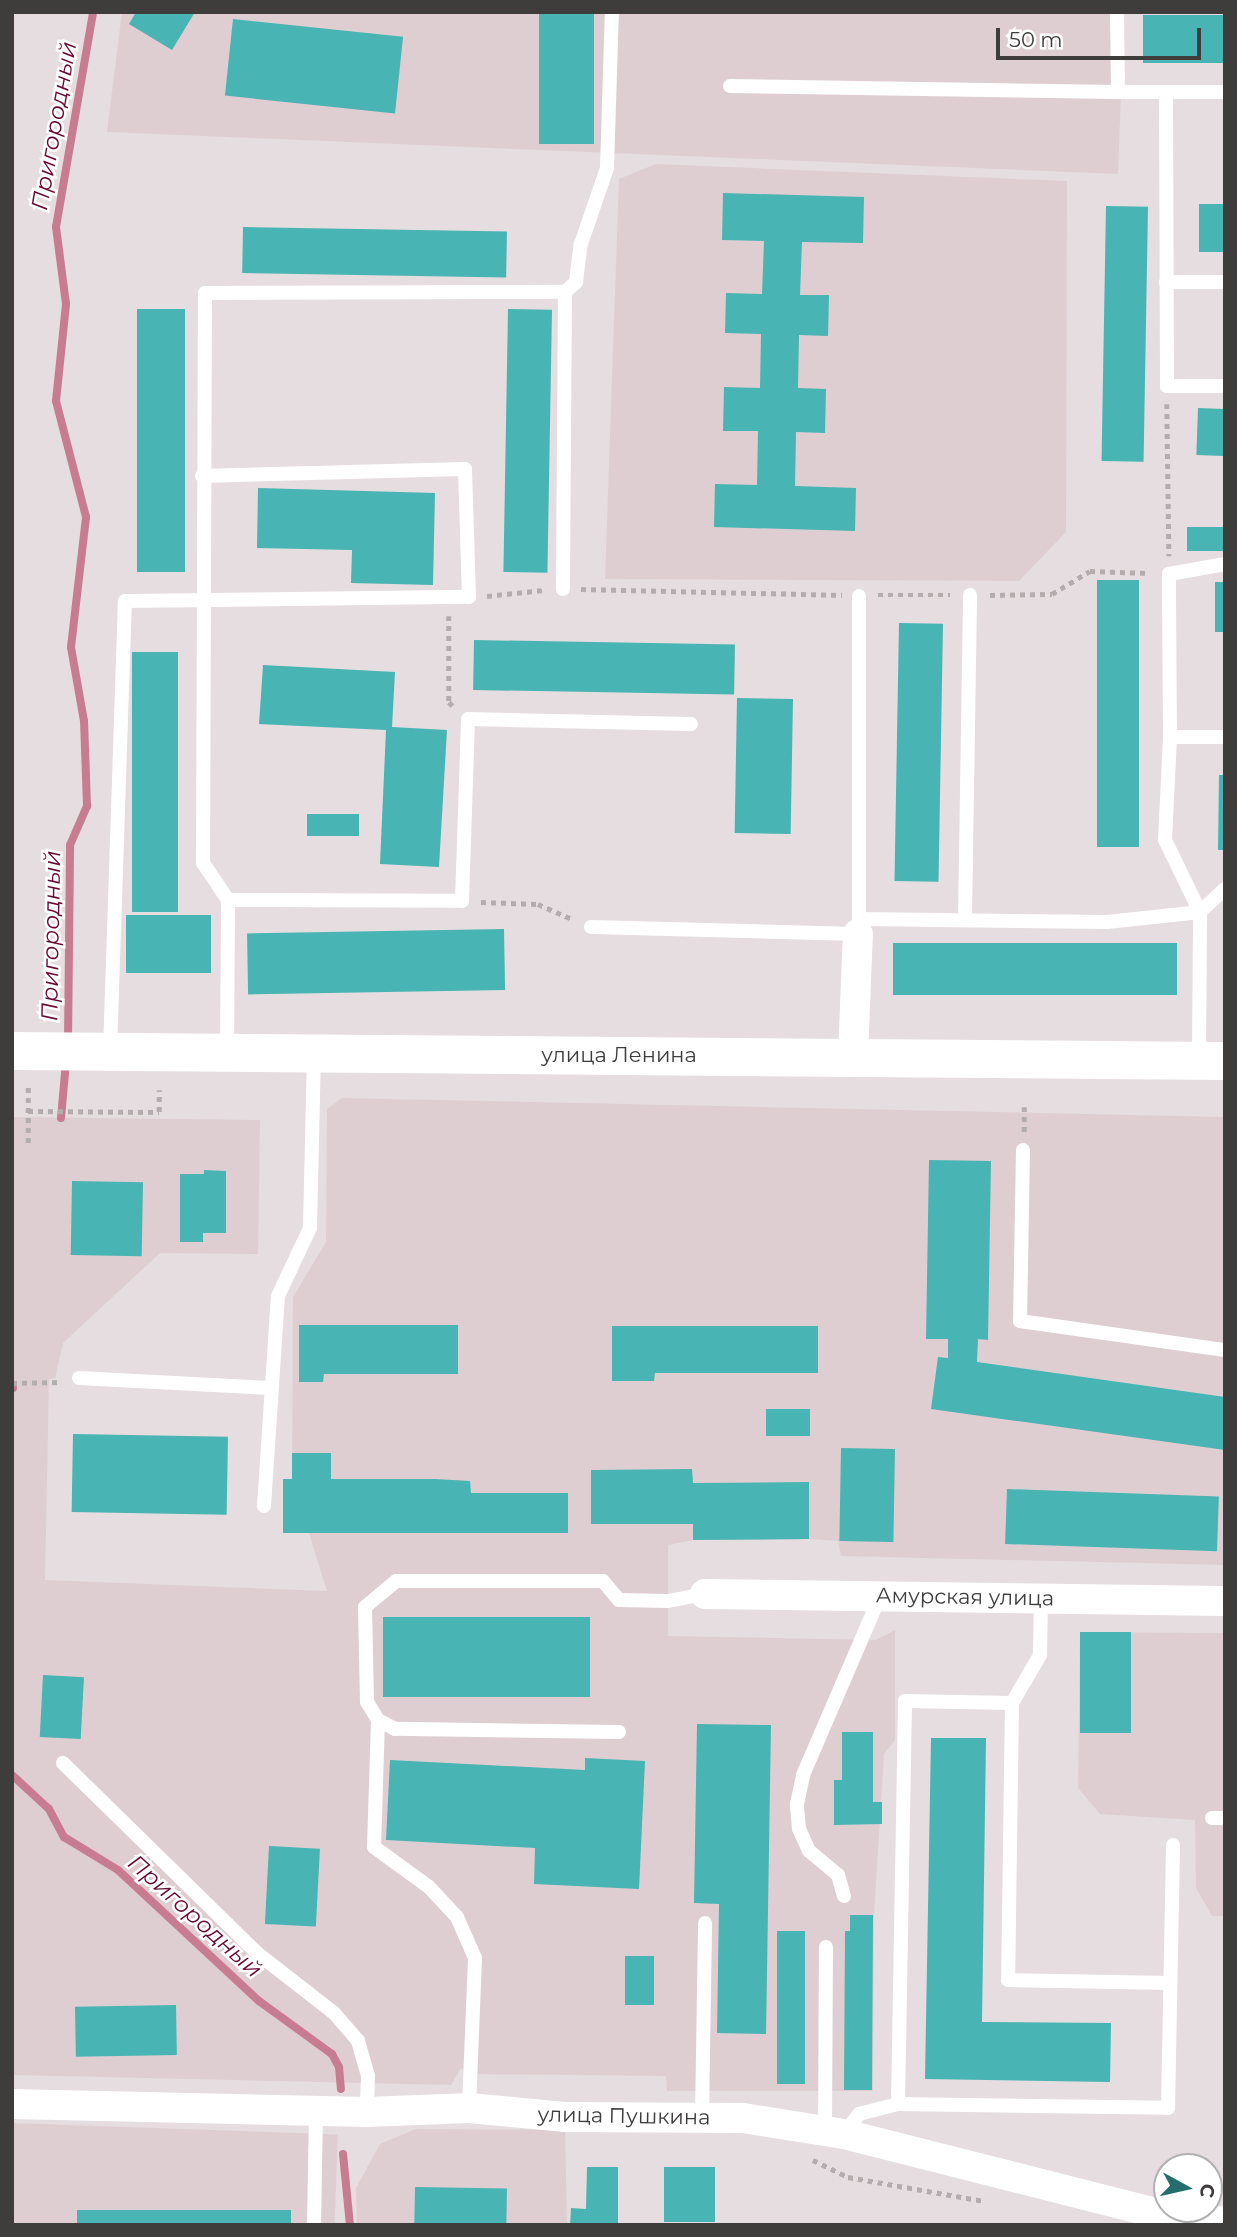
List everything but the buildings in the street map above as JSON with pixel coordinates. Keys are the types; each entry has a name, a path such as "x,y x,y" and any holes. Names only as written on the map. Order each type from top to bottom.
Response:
{"main road":[{"name":"улица Ленина","path":"27,1062 99,1052 1212,1061"}],"street":[{"path":"853,1056 859,926"},
{"name":"Амурская улица","path":"705,1594 1225,1601"},
{"name":"улица Пушкина","path":"12,2104 367,2112 469,2108 564,2117 743,2118 834,2132 1153,2213"}],"lane":[{"path":"227,1052 228,900 203,863 201,602 205,293 565,292 576,282 581,244 607,168 611,12"},
{"path":"1117,12 1118,92"},
{"path":"730,86 1225,92"},
{"path":"1166,92 1167,386 1225,386"},
{"path":"1166,282 1225,282"},
{"path":"563,589 565,292"},
{"path":"99,1052 125,601 469,597 466,469 202,476"},
{"path":"1212,1061 1200,912 1165,840 1170,737 1169,574 1225,564"},
{"path":"965,918 970,595"},
{"path":"859,596 859,926"},
{"path":"228,900 462,901 468,719 691,724"},
{"path":"1170,737 1225,737"},
{"path":"591,927 859,926 965,918 1107,922 1200,912 1225,889"},
{"path":"264,1506 278,1296 310,1228 314,1053"},
{"path":"1023,1150 1020,1321 1225,1350"},
{"path":"79,1378 271,1388"},
{"path":"619,1732 395,1729 378,1720 367,1702 365,1607 396,1581 603,1581 620,1600 668,1601 705,1594"},
{"path":"844,1896 838,1875 809,1851 799,1829 797,1804 803,1775 880,1596"},
{"path":"1041,1598 1040,1655 1012,1703 1008,1980 1170,1983"},
{"path":"898,2104 905,1701 1012,1703"},
{"path":"378,1720 374,1847 429,1887 457,1917 475,1958 469,2108"},
{"path":"63,1763 257,1953 334,2013 358,2041 368,2076 367,2112"},
{"path":"834,2132 859,2114 898,2104 1168,2108 1173,1845"},
{"path":"702,2118 705,1923"},
{"path":"826,1947 834,2132"},
{"path":"314,2225 316,2111"}],"path":[{"path":"469,597 563,589 859,596 1052,594 1090,571 1169,574 1167,386"},
{"path":"449,598 449,702 468,719"},
{"path":"462,901 538,904 591,927"},
{"path":"27,1062 28,1143"},
{"path":"28,1111 159,1112 159,1090"},
{"path":"12,1383 79,1378"}],"shaded area":[{"path":"122,12 1124,12 1118,174 107,132"},
{"path":"656,164 1067,181 1066,532 1019,581 605,579 619,179"},
{"path":"342,1098 1225,1117 1225,1565 841,1556 838,1541 809,1539 693,1540 668,1545 668,1636 876,1640 895,1630 895,1740 884,1754 874,1914 873,2091 667,2091 666,2076 472,2074 461,2068 451,2085 12,2075 12,1117 260,1120 258,1254 160,1253 63,1343 55,1378 49,1379 45,1580 327,1591 292,1479 293,1297 326,1242 327,1109"},
{"path":"1080,1632 1225,1633 1225,1916 1212,1916 1196,1888 1195,1820 1100,1814 1078,1788"},
{"path":"12,2123 338,2134 335,2225 12,2225"},
{"path":"416,2129 565,2130 567,2225 357,2225 356,2188 380,2144"}],"waterway":[{"name":"Пригородный","path":"68,1042 70,845 87,806 84,721 71,647 86,517 56,401 66,304 56,227 93,12"},
{"name":"Пригородный","path":"61,1118 66,1062"},
{"name":"Пригородный","path":"12,1775 49,1809 64,1837 118,1870 259,2001 332,2054 339,2067 341,2089"},
{"name":"Пригородный","path":"343,2154 350,2225"}]}
